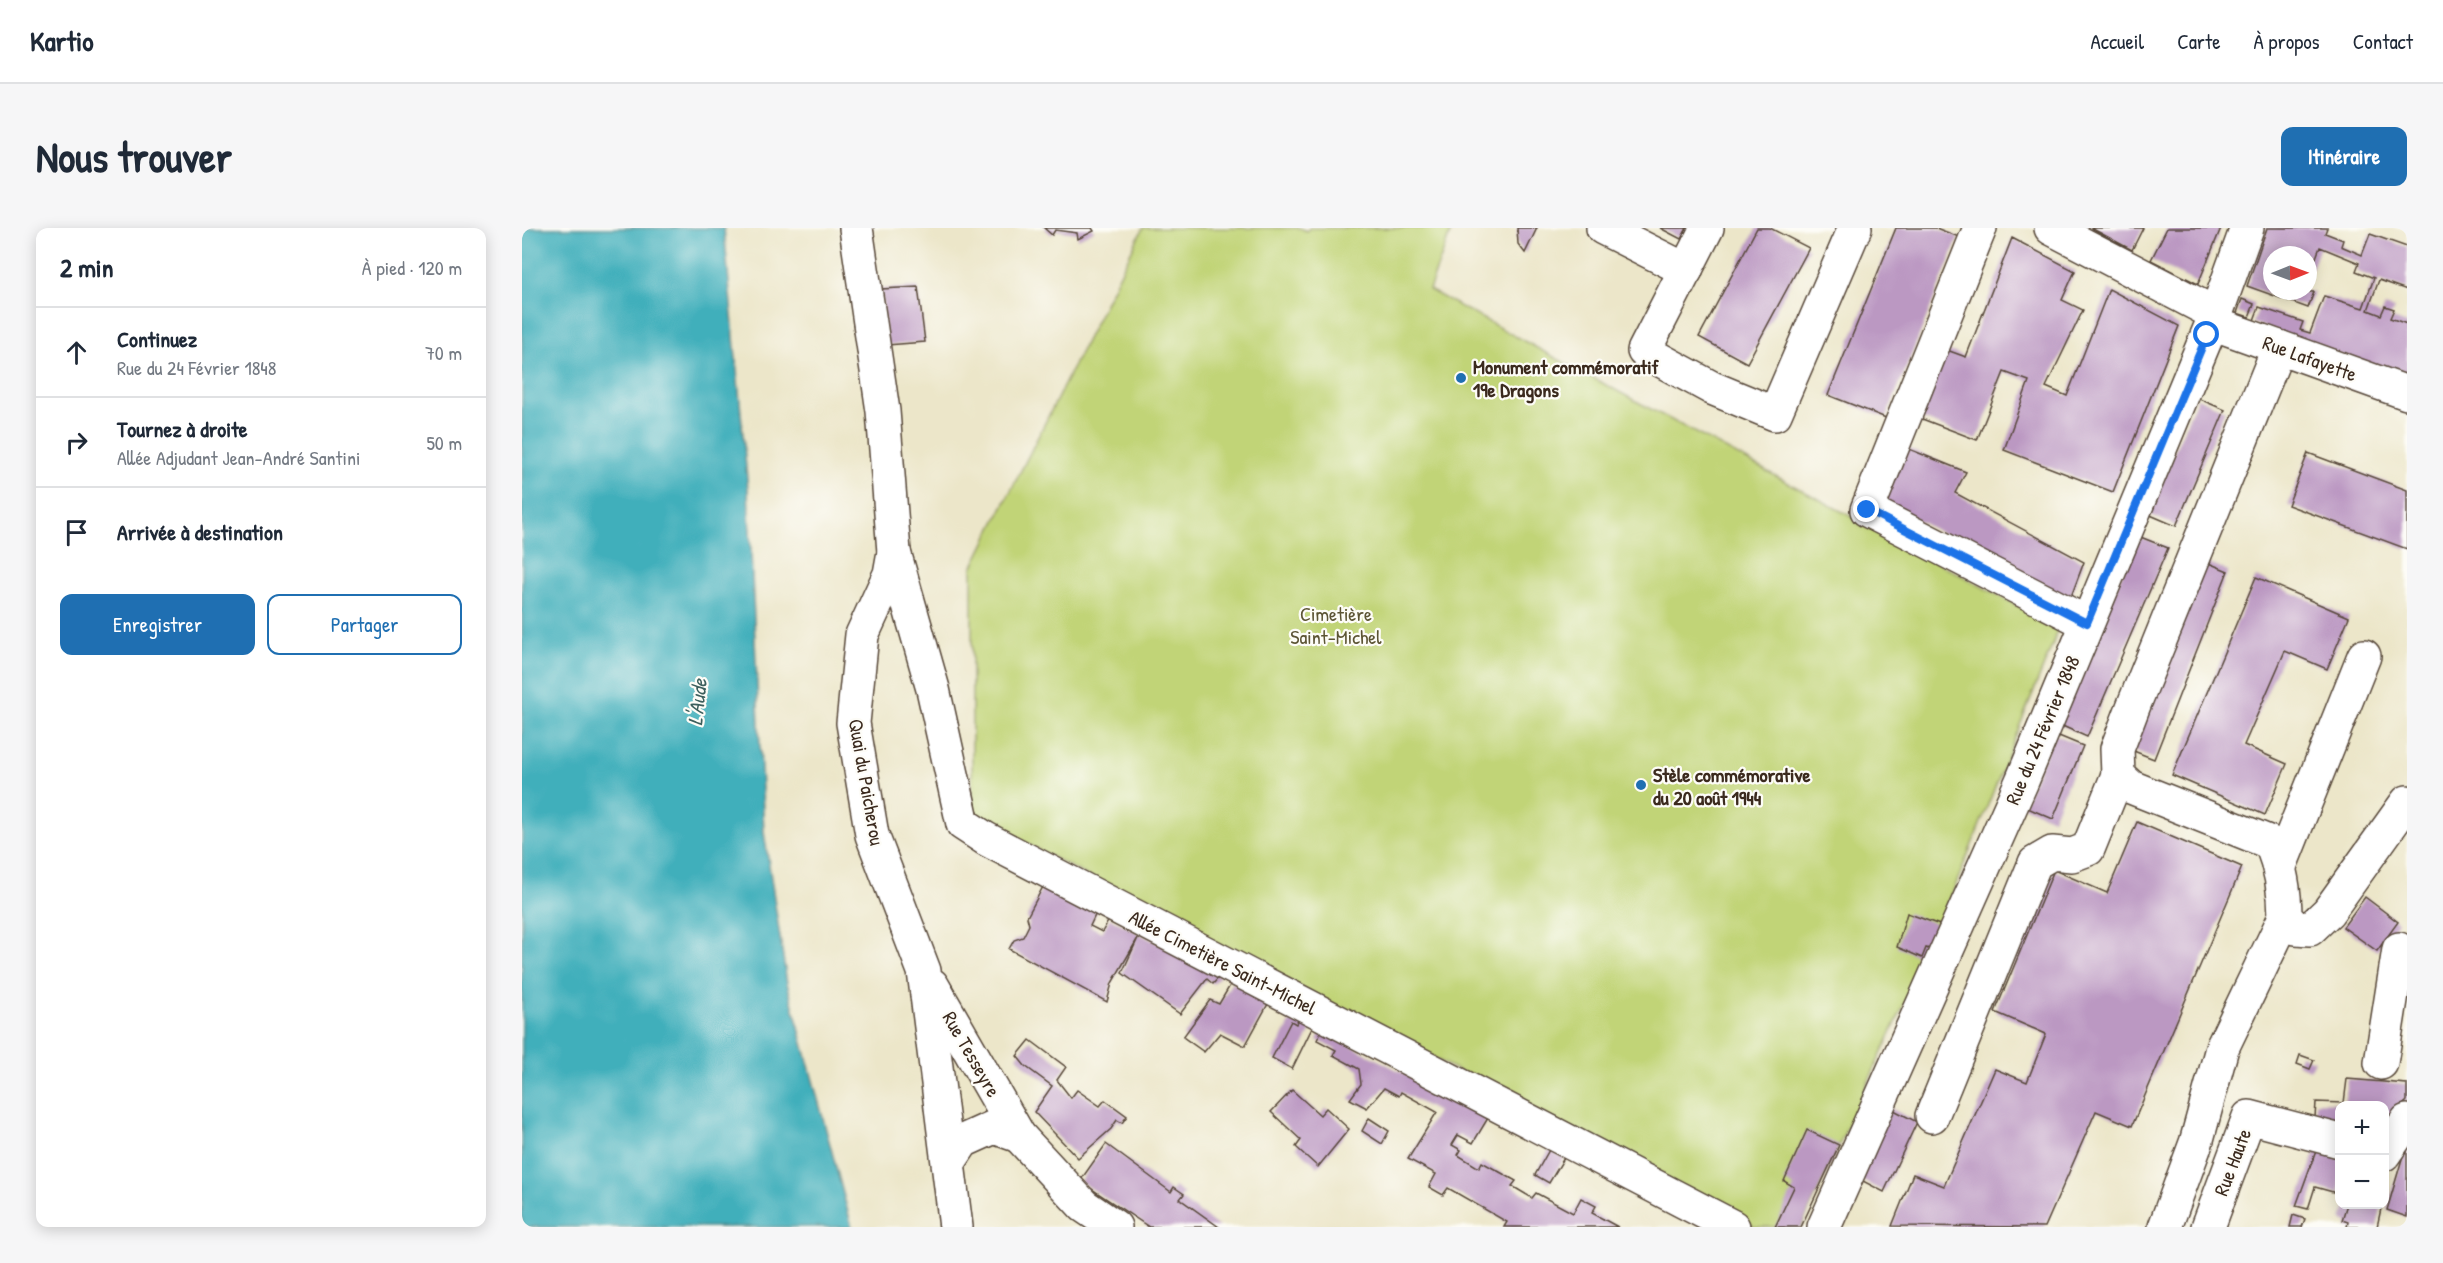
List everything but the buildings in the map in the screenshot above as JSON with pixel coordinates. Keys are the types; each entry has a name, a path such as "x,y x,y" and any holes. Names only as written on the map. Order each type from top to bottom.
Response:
{"street":[{"name":"Quai du Paicherou","path":"856,228 883,411 894,552 890,574 862,635 853,723 872,836 924,971 956,1227"},
{"path":"1603,228 1686,270"},
{"path":"1707,228 1644,351 1712,388 1775,414 1855,228"},
{"path":"1980,228 1867,510 2087,623"},
{"name":"Rue Lafayette","path":"2051,228 2214,319 2279,347 2407,393"},
{"name":"Rue du 24 Février 1848","path":"1824,1227 2017,791 2214,319 2247,228"},
{"path":"1932,1116 2035,863 2052,853 2072,855 2088,849 2118,775 2117,749 2131,712 2279,347"},
{"name":"Allée Cimetière Saint-Michel","path":"894,552 933,689 963,824 986,839 1733,1227"},
{"path":"2280,866 2364,656"},
{"path":"2118,775 2131,787 2271,843 2280,866 2285,896 2285,917 2222,1048 2196,1143 2165,1227"},
{"path":"2285,917 2296,928 2310,929 2328,912 2407,802"},
{"path":"2380,1063 2404,944"},
{"name":"Rue Tesseyre","path":"924,971 1019,1136 1084,1206 1115,1227"},
{"name":"Rue Haute","path":"2208,1227 2249,1117 2335,1140"},
{"path":"2389,1148 2407,1121"},
{"name":"Rue Tesseyre","path":"949,1162 963,1141 994,1127 1019,1136"}],"green space":[{"name":"Cimetière Saint-Michel","path":"1143,228 1300,228 1307,231 1309,228 1452,228 1429,290 2059,628 1930,949 1801,1227 1755,1227 972,815 972,568"}],"water":[{"name":"L'Aude","path":"522,228 724,228 748,489 764,832 787,983 852,1227 522,1227"}],"place":[{"name":"Monument commémoratif 19e Dragons","path":"1461,378"},
{"name":"Stèle commémorative du 20 août 1944","path":"1641,785"}],"route":[{"path":"1867,510 2087,623 2207,335"}]}
